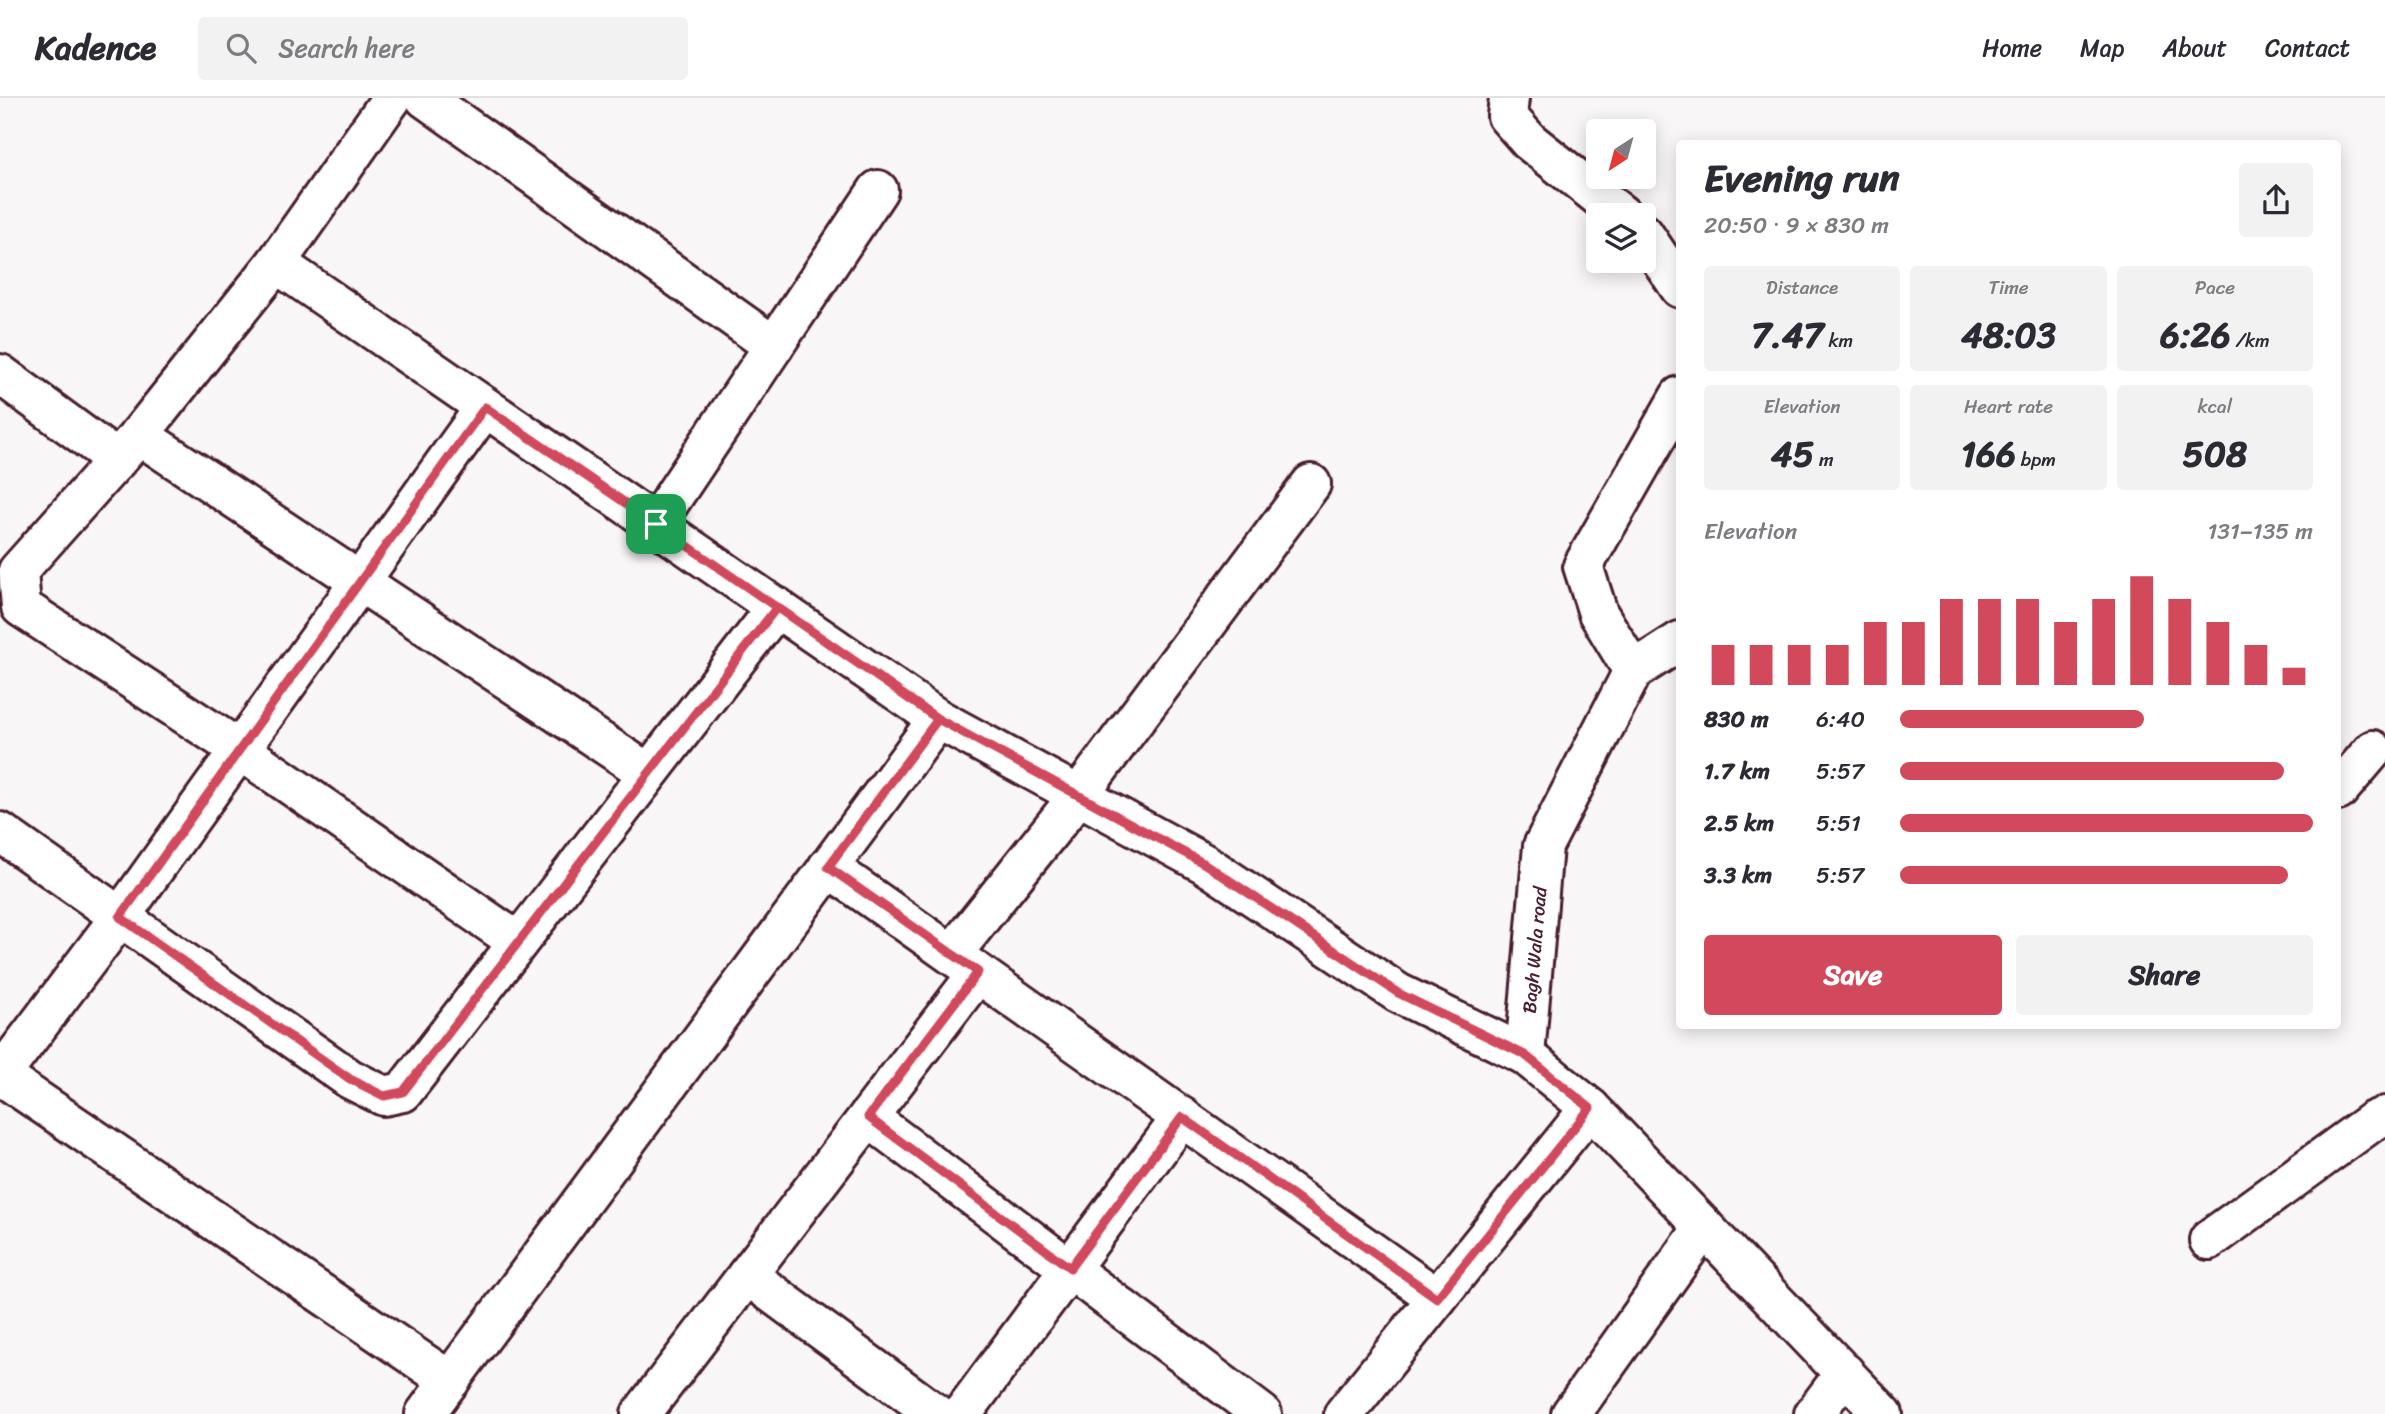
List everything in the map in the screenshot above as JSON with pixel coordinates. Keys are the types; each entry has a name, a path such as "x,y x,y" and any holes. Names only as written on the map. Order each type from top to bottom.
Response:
{"street":[{"path":"392,98 276,263 128,447 18,571 21,607 240,750 518,942"},
{"path":"425,98 774,346"},
{"path":"1509,98 1507,116 1529,141 1607,203"},
{"path":"656,524 878,190"},
{"path":"1656,252 1676,282"},
{"path":"276,263 938,719 1205,864 1398,993 1525,1055 1590,1108 1883,1414"},
{"path":"0,374 359,583 648,773"},
{"path":"1676,403 1583,566 1598,613 1633,671 1676,644"},
{"path":"450,1381 0,1075 120,917 485,407"},
{"path":"641,1414 868,1117 965,963 1079,795 1311,484"},
{"path":"0,832 350,1079 384,1096 403,1092 777,607"},
{"name":"Bagh Wala road","path":"1525,1055 1544,846 1633,671"},
{"path":"425,1414 938,719"},
{"path":"2341,787 2373,750"},
{"path":"828,867 1437,1298"},
{"path":"1344,1414 1590,1108"},
{"path":"2209,1240 2373,1121 2385,1116"},
{"path":"868,1117 1262,1414"},
{"path":"962,1414 1182,1117"},
{"path":"1571,1414 1704,1227"},
{"path":"747,1275 936,1414"},
{"path":"1814,1414 1845,1373"}],"route":[{"path":"656,524 485,407 120,917 350,1079 384,1096 403,1092 777,607 938,719 828,867 978,972 868,1117 1070,1268 1182,1117 1437,1298 1590,1108 1525,1055 1398,993 1205,864 938,719 858,663 777,607 716,566 656,524"}]}
